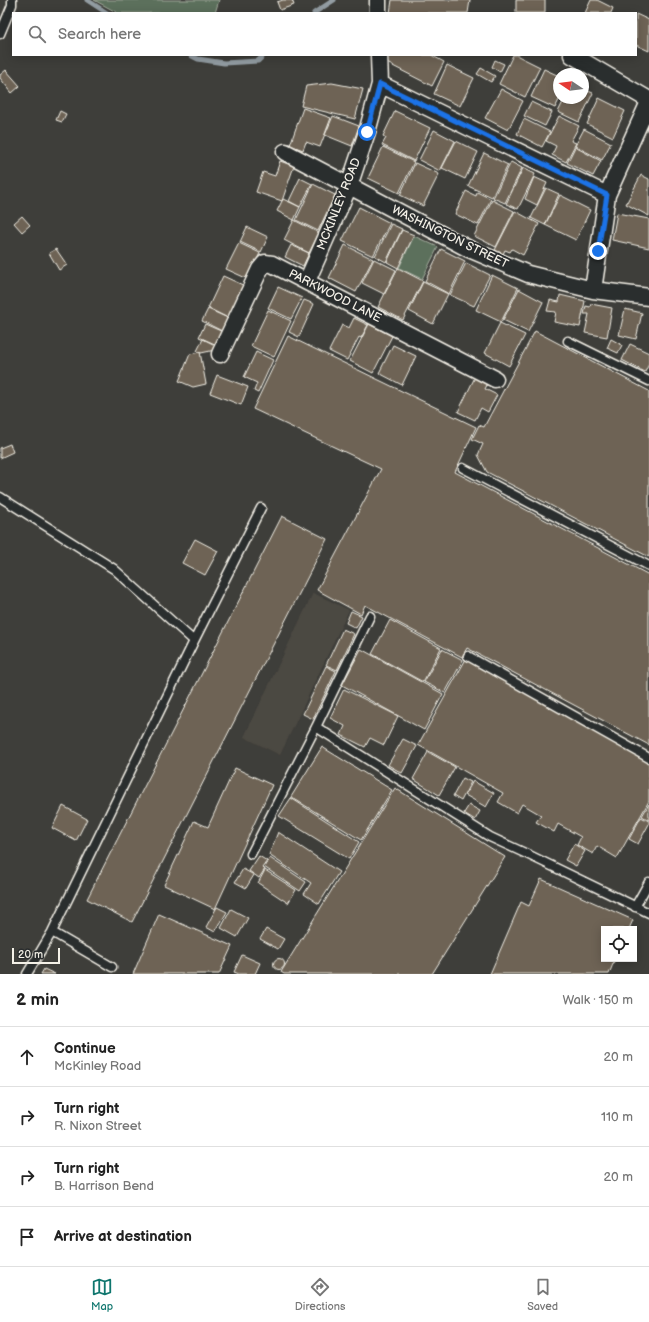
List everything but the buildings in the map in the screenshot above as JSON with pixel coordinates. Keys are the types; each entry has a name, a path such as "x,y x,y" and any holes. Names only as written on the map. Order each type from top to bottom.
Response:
{"street":[{"path":"378,0 378,12"},
{"name":"MCKINLEY ROAD","path":"307,281 349,186 367,132 380,84 379,56"},
{"path":"574,56 649,101 607,195 594,290"},
{"path":"380,84 607,195"},
{"name":"WASHINGTON STREET","path":"284,152 469,249 515,269 528,274 594,290 649,297"},
{"name":"PARKWOOD LANE","path":"220,354 260,269 265,263 272,264 307,281 495,379"}],"lane":[{"path":"0,34 12,5 12,0"},
{"path":"568,341 649,381"},
{"path":"463,468 649,566"},
{"path":"0,497 114,569 194,641"},
{"path":"27,974 52,932 194,641 261,508"},
{"path":"251,854 316,727 370,616"},
{"path":"468,656 649,758"},
{"path":"316,727 490,837 649,913"},
{"path":"635,907 649,882"},
{"path":"52,932 112,967"}],"shaded area":[{"path":"313,593 349,610 280,755 244,737"}],"green space":[{"path":"94,0 219,0 215,12 116,12"},
{"path":"414,236 438,247 422,279 399,268"}],"waterway":[{"path":"87,0 105,12"},
{"path":"316,12 334,0"},
{"path":"192,56 198,59 224,63 258,61 263,56"}],"route":[{"path":"367,132 380,84 607,195 598,251"}]}
